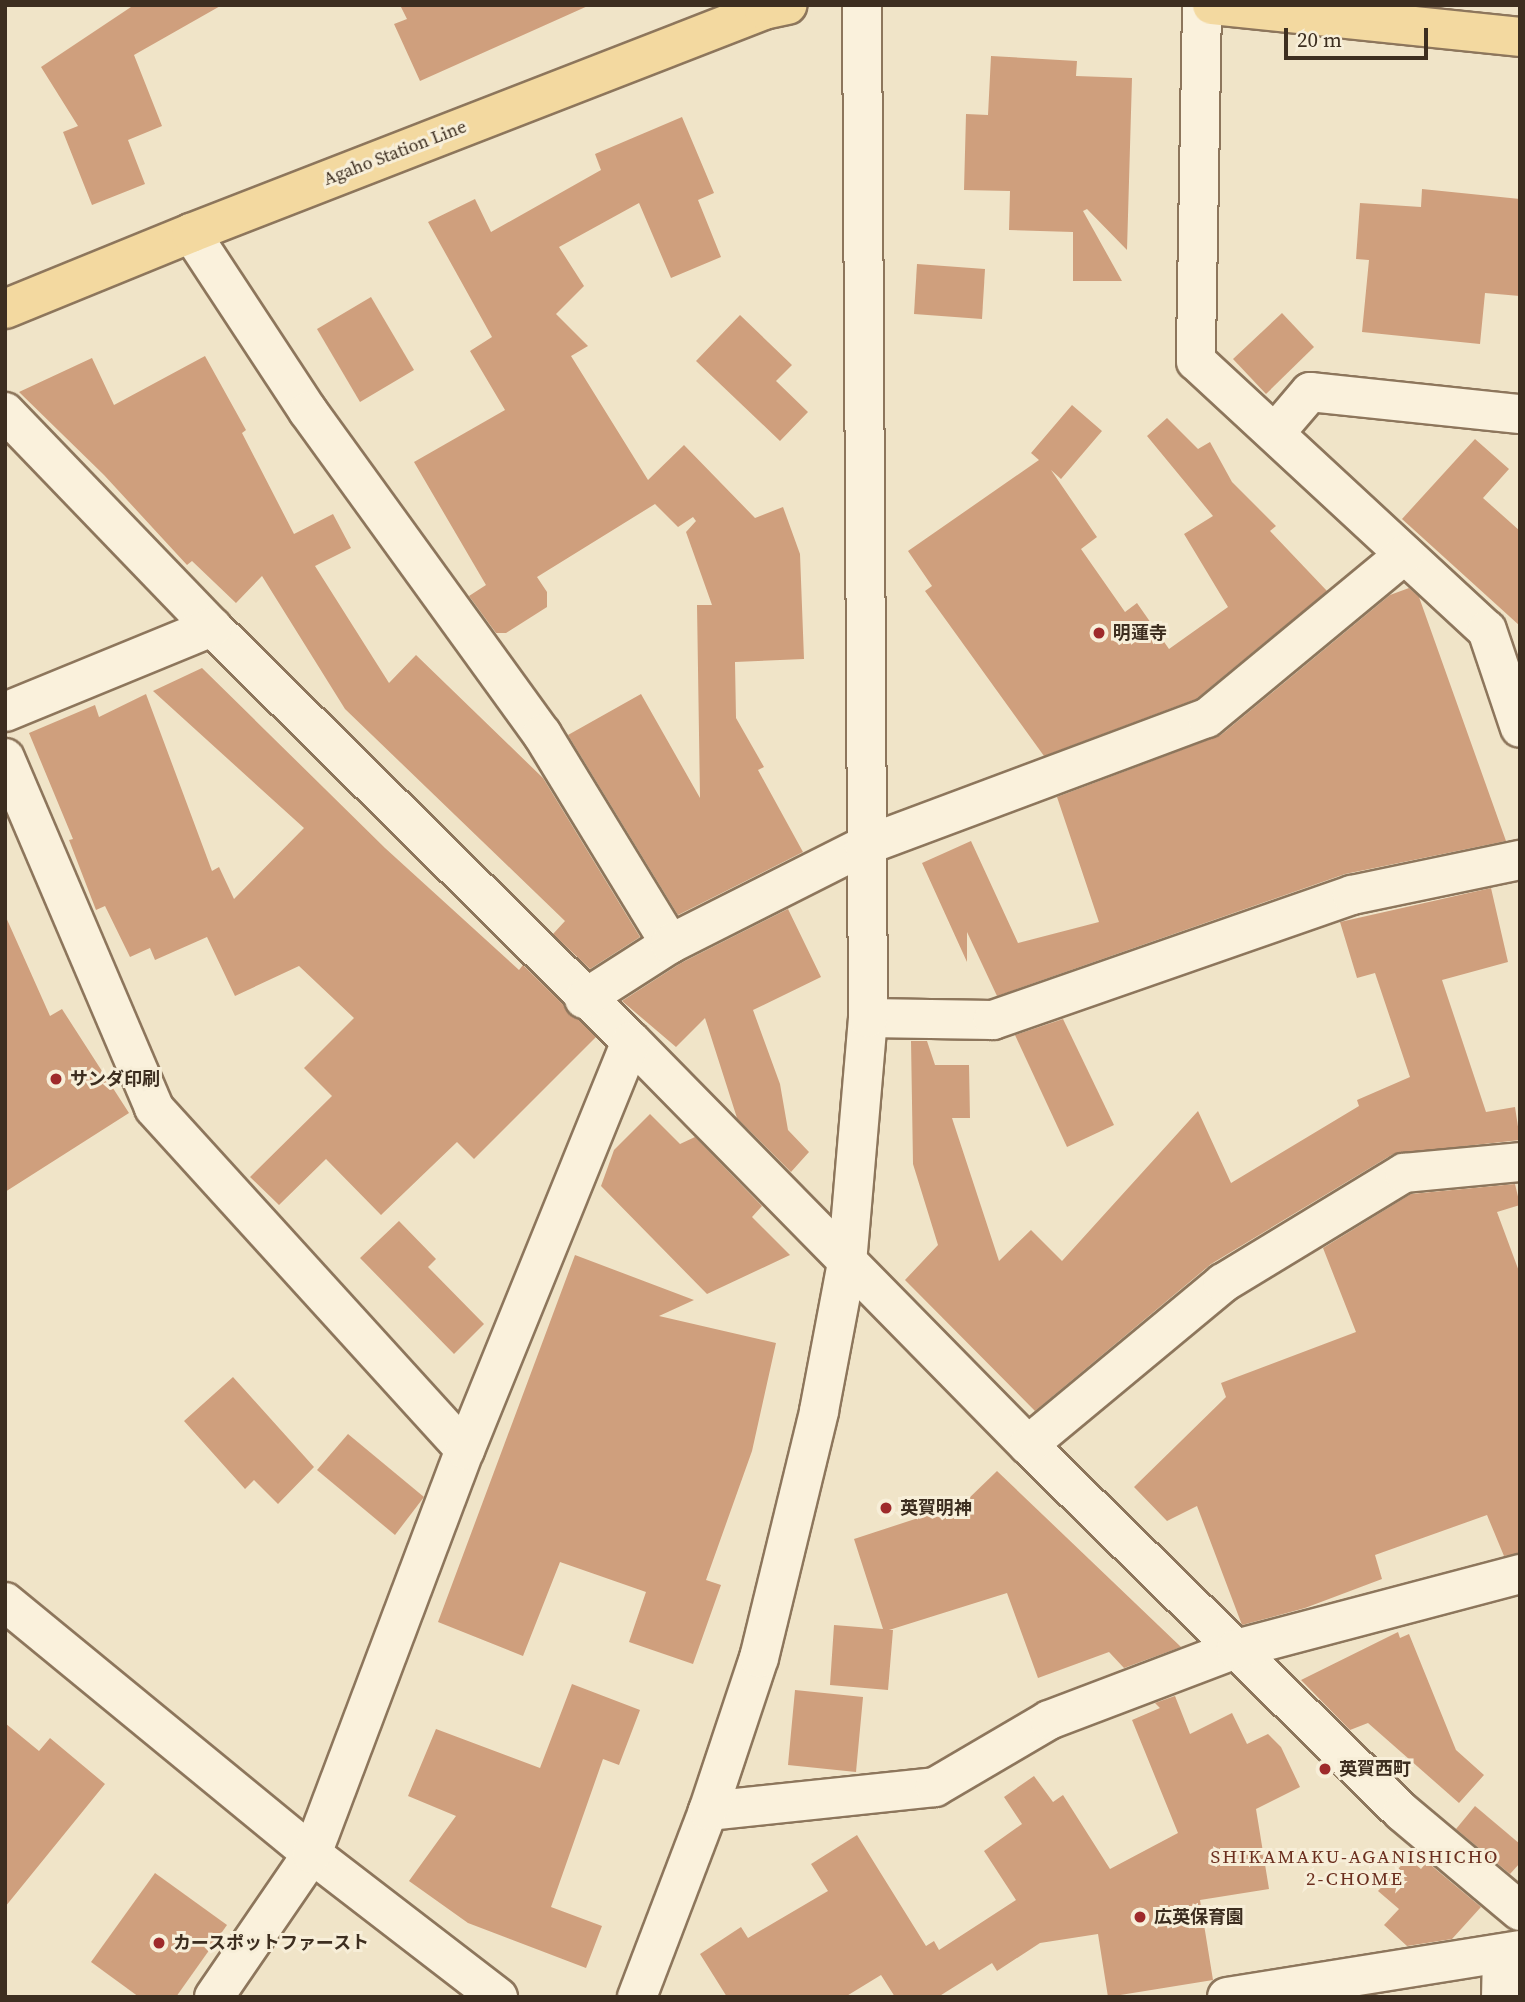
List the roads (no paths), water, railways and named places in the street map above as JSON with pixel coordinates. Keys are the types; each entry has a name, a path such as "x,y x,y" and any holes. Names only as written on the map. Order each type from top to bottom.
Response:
{"main road":[{"path":"1212,5 1520,37"},
{"name":"Agaho Station Line","path":"5,309 191,233 770,7"}],"street":[{"path":"637,1997 708,1811 759,1658 787,1554 847,1263 868,1018 864,846 862,5"},
{"path":"1202,5 1196,361 1487,630 1520,728"},
{"path":"191,233 308,411 542,734 670,944"},
{"path":"1275,433 1310,392 1520,414"},
{"path":"5,412 212,626 584,999 631,1041 1028,1445 1402,1812 1520,1910"},
{"path":"584,999 670,944 864,846 1207,718 1404,555"},
{"path":"5,712 212,626"},
{"path":"5,758 154,1108 466,1450"},
{"path":"868,1018 993,1020 1352,895 1520,860"},
{"path":"214,1997 312,1854 466,1450 631,1041"},
{"path":"1028,1445 1223,1283 1404,1173 1520,1162"},
{"path":"708,1811 935,1787 1049,1720 1236,1649 1520,1574"},
{"path":"5,1602 312,1854 498,1997"},
{"path":"1227,1997 1511,1953 1501,1997"}],"place":[{"name":"明蓮寺","path":"1099,633"},
{"name":"サンダ印刷","path":"56,1079"},
{"name":"英賀明神","path":"886,1508"},
{"name":"英賀西町","path":"1325,1769"},
{"name":"広英保育園","path":"1140,1917"},
{"name":"カースポットファースト","path":"159,1943"}],"district":[{"name":"SHIKAMAKU-AGANISHICHO 2-CHOME","path":"1355,1868"}]}
